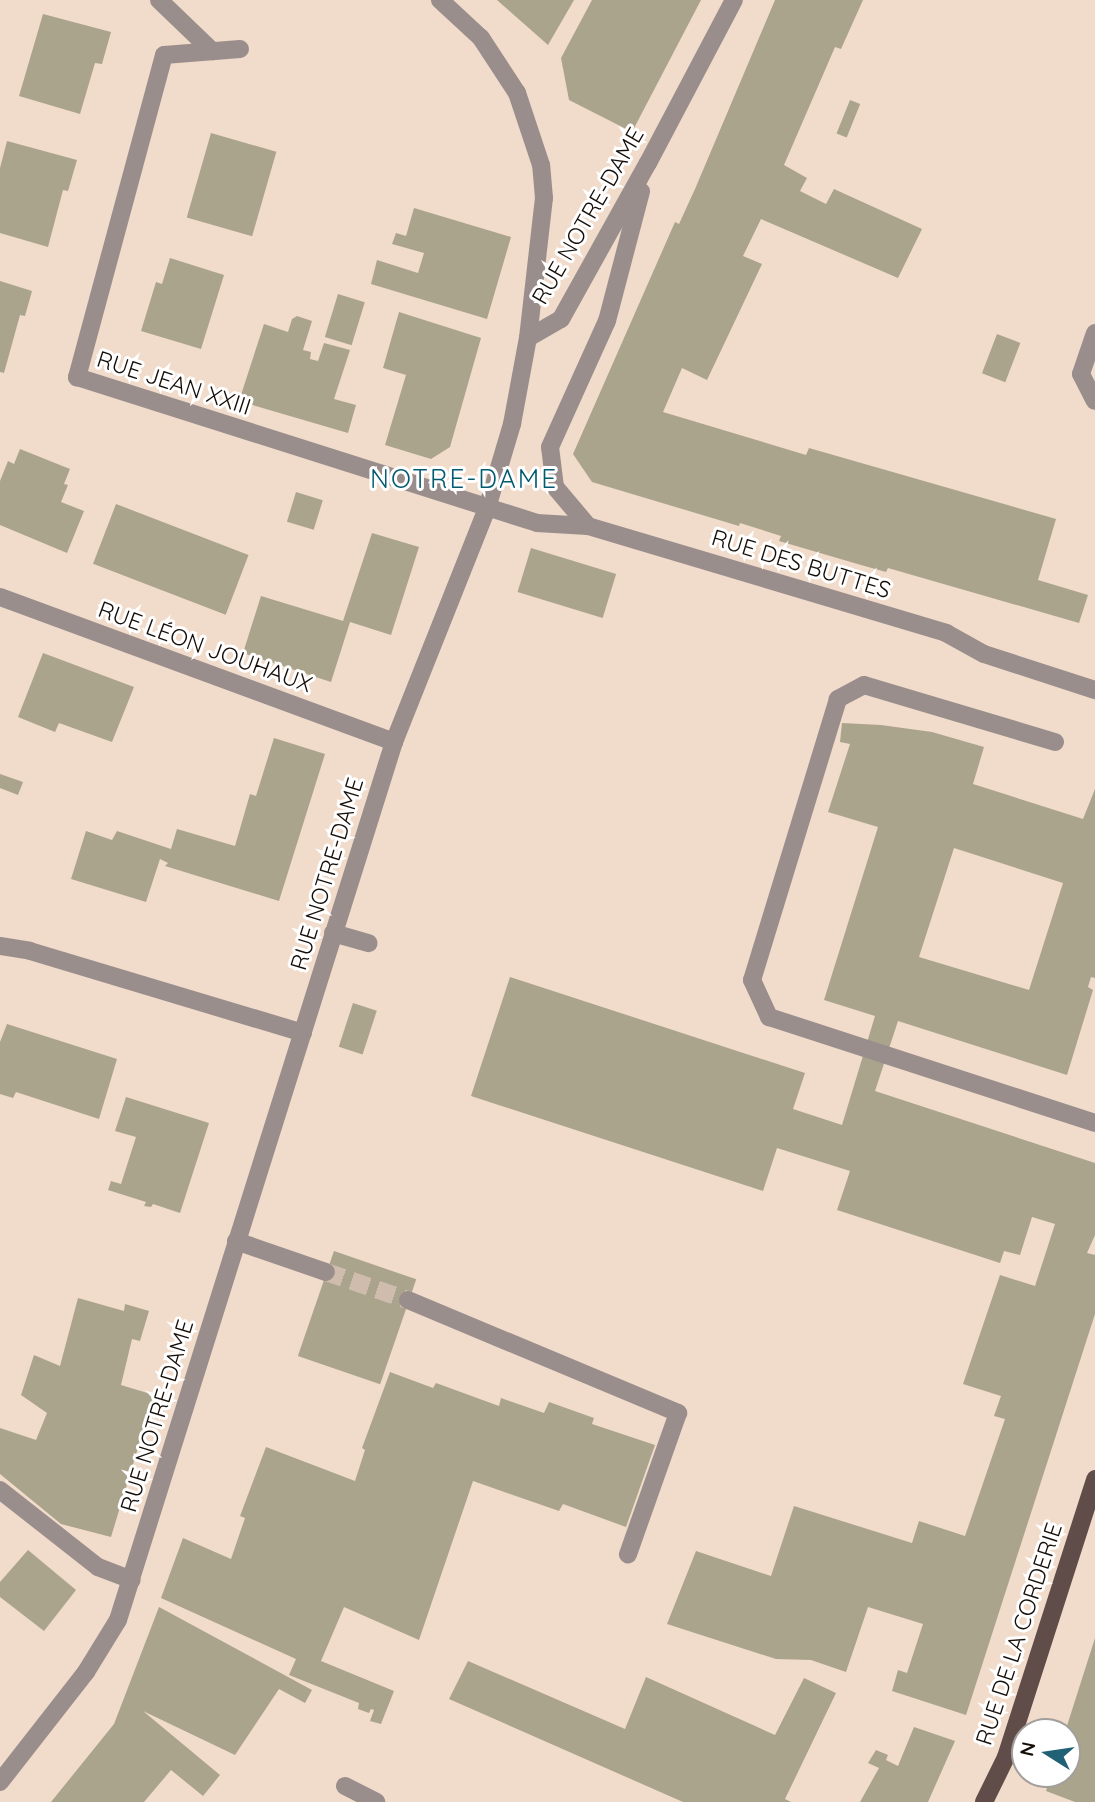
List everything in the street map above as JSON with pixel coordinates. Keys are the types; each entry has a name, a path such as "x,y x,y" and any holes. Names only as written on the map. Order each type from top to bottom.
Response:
{"main road":[{"name":"RUE DE LA CORDERIE","path":"990,1800 1095,1479"}],"street":[{"path":"159,0 212,51"},
{"path":"440,0 481,38 517,93 541,164 544,198 528,338"},
{"name":"RUE NOTRE-DAME","path":"0,1782 86,1672 118,1620 394,742 487,508 512,424 528,338 561,319 648,163 734,0"},
{"name":"RUE JEAN XXIII","path":"240,49 164,55 77,377 487,508"},
{"path":"588,526 555,487 550,447 607,321 648,163"},
{"path":"1095,333 1081,374 1095,401"},
{"name":"RUE DES BUTTES","path":"487,508 537,523 588,526 946,633 984,654 1095,690"},
{"name":"RUE LÉON JOUHAUX","path":"0,597 394,742"},
{"path":"1055,742 864,685 838,699 752,979 769,1017 1095,1123"},
{"path":"333,933 369,943"},
{"path":"0,946 30,951 303,1033"},
{"path":"236,1241 326,1272"},
{"path":"408,1300 678,1413 628,1554"},
{"path":"0,1490 98,1567 131,1580"},
{"path":"345,1786 376,1802"}],"building":[{"path":"497,0 574,0 548,45"},
{"path":"592,0 701,0 632,132 569,100 561,58"},
{"path":"775,0 863,0 841,49 835,47 784,165 807,178 800,191 826,204 834,189 922,229 898,278 761,219 743,256 762,264 707,380 682,368 663,412 806,455 809,448 1056,519 1038,580 1088,595 1079,623 888,568 886,572 861,565 779,541 781,536 740,523 739,526 592,482 573,454 675,222 679,224 695,189"},
{"path":"43,14 111,32 102,64 95,63 80,114 19,96"},
{"path":"850,100 860,104 847,137 837,133"},
{"path":"211,133 276,152 252,236 187,218"},
{"path":"7,141 77,160 68,191 63,190 48,247 0,233 0,168"},
{"path":"414,208 511,237 487,319 371,284 377,260 418,273 424,253 392,244 396,233 406,236"},
{"path":"170,258 224,275 201,349 141,331 156,282 162,284"},
{"path":"0,281 32,291 25,316 20,315 4,373 0,372"},
{"path":"338,294 365,302 352,345 325,337"},
{"path":"399,312 481,338 450,447 431,459 385,445 406,375 383,368"},
{"path":"297,316 312,321 303,350 311,352 310,359 318,361 324,343 350,350 334,399 356,405 348,433 239,401 264,324 288,332 292,319"},
{"path":"997,334 1020,343 1005,382 982,373"},
{"path":"20,449 70,469 64,484 68,485 61,502 84,511 67,553 0,525 0,481 8,461 14,464"},
{"path":"296,492 323,500 314,530 287,522"},
{"path":"116,504 249,555 226,615 93,564"},
{"path":"372,533 419,547 391,635 350,622 331,682 243,653 261,596 343,621"},
{"path":"531,548 616,574 603,618 518,592"},
{"path":"43,653 134,687 112,742 59,723 55,732 18,717"},
{"path":"842,723 932,732 984,747 973,784 1083,819 1095,789 1095,978 1091,977 1088,987 1093,990 1067,1075 898,1021 875,1091 1095,1163 1095,1235 1087,1253 1095,1255 1095,1314 966,1715 892,1691 898,1670 907,1673 923,1624 868,1607 846,1672 811,1660 776,1659 667,1624 696,1551 771,1576 794,1506 912,1543 919,1521 965,1536 1005,1419 994,1416 1001,1396 963,1384 1000,1275 1035,1286 1055,1224 1032,1217 1020,1255 1004,1251 1000,1263 837,1210 850,1171 777,1148 763,1191 471,1096 510,977 805,1073 793,1109 842,1125 875,1016 824,1000 878,827 828,812 850,744 840,742","holes":["954,848 1063,883 1029,990 919,957"]},
{"path":"274,738 325,754 279,901 165,866 168,863 160,859 146,902 71,879 86,831 112,840 117,831 171,849 177,829 235,846 250,794 256,796"},
{"path":"0,774 23,782 18,795 0,788"},
{"path":"353,1003 377,1011 363,1054 339,1047"},
{"path":"7,1024 117,1059 99,1119 16,1092 13,1098 0,1094 0,1042"},
{"path":"126,1097 209,1123 180,1213 153,1204 151,1207 144,1206 146,1202 108,1190 111,1181 121,1184 136,1137 115,1131"},
{"path":"334,1251 416,1279 380,1384 298,1356"},
{"path":"78,1298 124,1311 125,1304 149,1311 140,1341 132,1339 121,1385 154,1395 111,1537 61,1524 0,1474 0,1428 36,1440 47,1413 21,1395 34,1355 60,1366"},
{"path":"390,1372 433,1388 436,1383 499,1406 501,1398 544,1413 549,1402 594,1418 592,1424 655,1445 626,1527 563,1504 559,1511 473,1481 419,1640 344,1607 321,1661 394,1691 381,1724 370,1721 374,1710 371,1709 369,1713 358,1709 359,1703 289,1675 296,1659 161,1598 183,1538 231,1559 245,1518 240,1516 266,1447 355,1481 365,1450 362,1448"},
{"path":"28,1550 76,1590 44,1631 0,1597 0,1582"},
{"path":"159,1607 312,1690 305,1703 279,1689 235,1755 143,1711 220,1775 203,1796 171,1770 144,1802 51,1802 114,1724"},
{"path":"1095,1638 1095,1802 1075,1802 1046,1791 1047,1788 1081,1788 1081,1718 1069,1718"},
{"path":"468,1661 625,1729 646,1677 775,1735 804,1678 836,1693 785,1799 791,1802 683,1802 449,1699"},
{"path":"914,1727 955,1741 928,1802 860,1802 879,1768 868,1763 876,1750 888,1755 886,1760 898,1766"}],"tunnel":[{"path":"326,1272 408,1300"}],"district":[{"name":"NOTRE-DAME","path":"464,479"}]}
